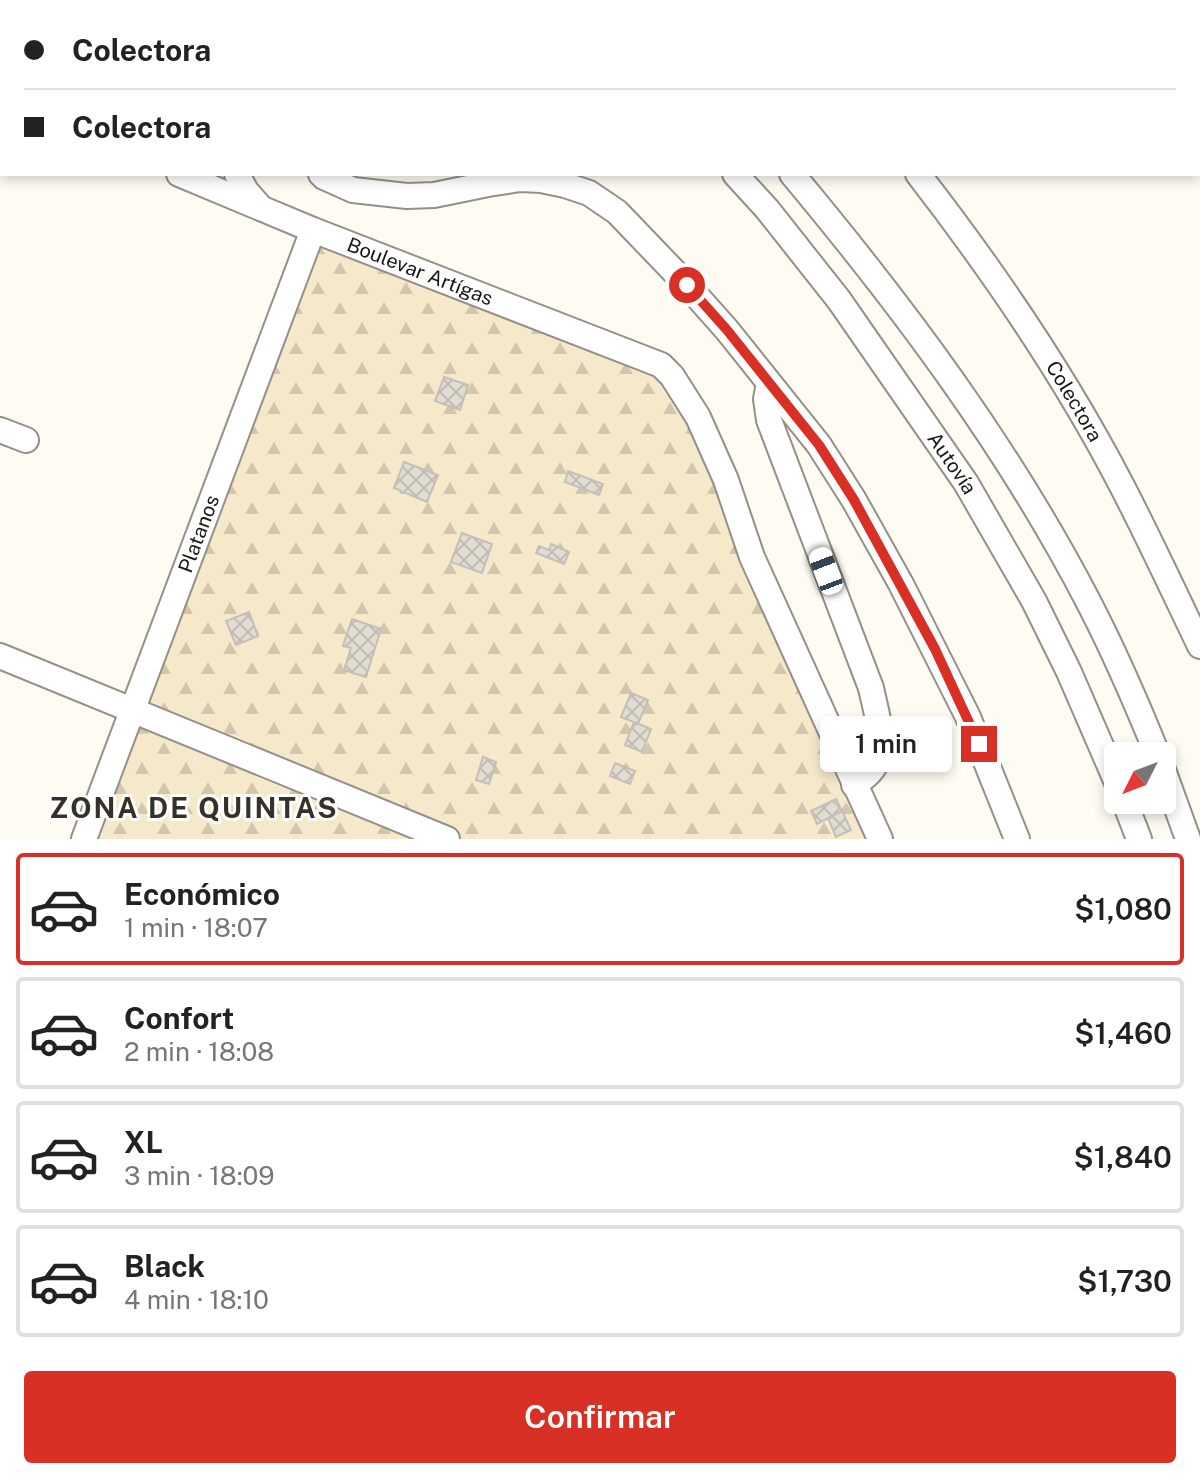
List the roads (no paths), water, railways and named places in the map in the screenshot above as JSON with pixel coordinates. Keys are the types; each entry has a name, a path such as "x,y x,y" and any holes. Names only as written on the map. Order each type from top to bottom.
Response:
{"street":[{"name":"Boulevar Artígas","path":"184,176 313,230 661,365 685,395 703,428 726,480 752,557 854,785"},
{"path":"238,176 246,191 263,210"},
{"path":"325,176 353,190 388,195 434,195 520,179 541,180 589,193 617,212 727,330 819,445 901,584 968,717 1017,839"},
{"name":"Autovía","path":"737,176 839,300 966,483 1034,601 1104,753"},
{"path":"794,176 908,318 1026,492 1088,601 1152,742"},
{"name":"Colectora","path":"919,176 1006,293 1089,426 1122,486 1200,646"},
{"name":"Platanos","path":"84,839 313,230"},
{"path":"769,383 766,399 769,420 871,688 880,733 879,759 871,772 854,785 880,839"},
{"path":"0,430 26,440"},
{"path":"0,656 447,839"},
{"path":"1176,806 1188,839"},
{"path":"1129,814 1139,839"}],"district":[{"name":"ZONA DE QUINTAS","path":"194,807"}]}
